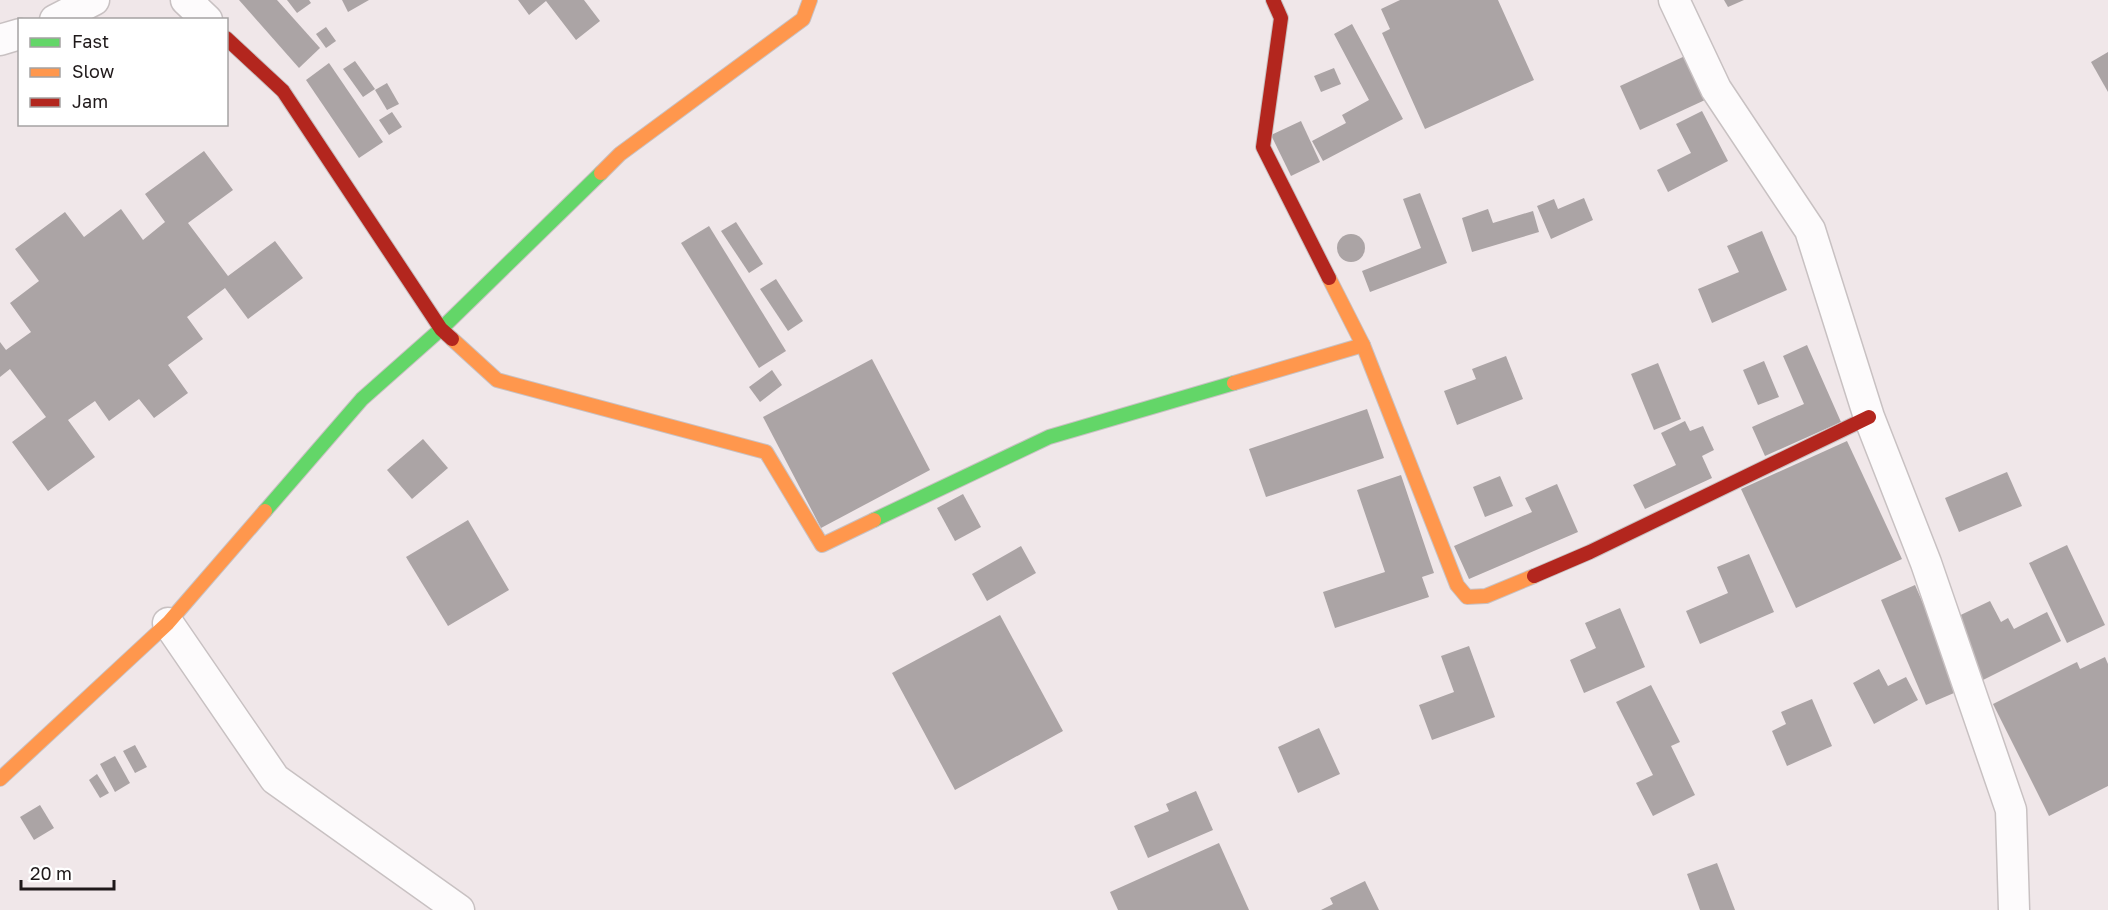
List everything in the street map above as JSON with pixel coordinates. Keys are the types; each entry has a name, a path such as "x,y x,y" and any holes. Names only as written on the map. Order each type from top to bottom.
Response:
{"street":[{"path":"59,18 94,0"},
{"path":"186,0 205,18"},
{"path":"0,779 168,622 362,399 441,329 620,154 803,19 810,0"},
{"path":"1273,0 1281,18 1263,147 1363,345 1457,585 1467,597 1486,596 1590,552 1869,417"},
{"path":"1674,0 1716,89 1810,230 1869,417 1926,563 2012,810 2014,910"},
{"path":"0,40 18,34"},
{"path":"228,40 283,91 441,329 497,380 766,452 822,545 1049,437 1363,345"},
{"path":"168,622 275,779 459,910"}],"building":[{"path":"239,0 277,0 320,48 299,68"},
{"path":"287,0 309,0 311,3 297,13"},
{"path":"342,0 369,0 348,12"},
{"path":"518,0 584,0 600,21 576,40 546,1 529,15"},
{"path":"1400,0 1498,0 1534,80 1425,129 1382,33 1390,29 1381,9"},
{"path":"1724,0 1744,0 1728,7"},
{"path":"1352,24 1403,119 1323,161 1312,141 1346,123 1342,115 1369,100 1334,34"},
{"path":"326,27 336,41 326,48 316,34"},
{"path":"2108,52 2108,92 2091,62"},
{"path":"1685,56 1705,100 1640,130 1620,86"},
{"path":"355,61 375,89 363,97 343,69"},
{"path":"329,63 383,142 359,158 306,80"},
{"path":"1334,68 1341,84 1321,92 1314,76"},
{"path":"387,83 399,104 387,110 375,90"},
{"path":"1702,111 1728,161 1668,192 1657,170 1691,153 1676,124"},
{"path":"392,112 402,127 389,135 379,120"},
{"path":"1301,121 1320,162 1291,176 1271,135"},
{"path":"204,151 233,190 188,223 228,276 275,241 303,278 248,319 225,288 187,317 203,339 168,365 188,393 154,418 139,399 109,421 95,401 68,420 95,457 48,491 12,442 46,417 10,369 0,377 0,342 6,350 31,332 10,303 39,281 15,249 65,212 84,237 121,209 143,240 165,222 145,194"},
{"path":"1420,193 1447,263 1370,292 1362,271 1421,248 1403,199"},
{"path":"1584,198 1593,220 1551,239 1537,206 1554,199 1558,209"},
{"path":"1488,209 1493,223 1533,211 1539,232 1472,252 1462,218"},
{"path":"736,222 763,264 749,273 721,231"},
{"path":"709,226 786,351 759,368 681,243"},
{"path":"1762,231 1787,290 1712,323 1698,289 1739,272 1727,246"},
{"path":"1351,234 1361,238 1365,248 1361,258 1351,262 1341,258 1337,248 1341,238"},
{"path":"776,279 803,321 788,331 760,289"},
{"path":"1807,345 1841,422 1765,456 1752,427 1804,404 1783,356"},
{"path":"1506,356 1523,399 1457,425 1444,391 1476,379 1472,369"},
{"path":"872,359 930,470 821,528 763,417"},
{"path":"1764,361 1779,397 1758,405 1743,370"},
{"path":"1658,363 1681,419 1654,430 1631,374"},
{"path":"772,370 782,385 760,402 749,387"},
{"path":"1367,409 1384,458 1266,497 1249,449"},
{"path":"1685,421 1690,431 1703,426 1714,450 1702,456 1712,478 1645,509 1633,485 1676,465 1661,433"},
{"path":"423,439 448,468 412,499 387,470"},
{"path":"1847,441 1902,559 1796,608 1741,489"},
{"path":"2007,472 2022,506 1959,532 1945,498"},
{"path":"1401,475 1434,573 1422,577 1429,597 1335,628 1323,592 1385,572 1357,490"},
{"path":"1500,476 1513,506 1485,517 1473,487"},
{"path":"1557,484 1578,532 1469,579 1454,546 1532,512 1525,498"},
{"path":"963,494 981,527 955,541 937,508"},
{"path":"468,520 509,590 448,626 406,557"},
{"path":"2067,545 2105,625 2067,643 2029,563"},
{"path":"1021,546 1036,573 987,601 972,574"},
{"path":"1749,554 1774,612 1700,644 1686,611 1728,593 1717,567"},
{"path":"1915,585 1961,690 1926,705 1881,600"},
{"path":"1990,601 2001,622 2008,618 2014,629 2047,612 2061,641 1979,682 1948,621"},
{"path":"1620,608 1645,667 1584,693 1570,660 1596,648 1585,623"},
{"path":"1000,615 1063,731 955,790 892,673"},
{"path":"1469,646 1495,717 1432,740 1419,705 1454,692 1441,656"},
{"path":"2105,657 2108,664 2108,786 2049,816 1993,704 2077,662 2080,669"},
{"path":"1879,669 1888,686 1906,677 1918,700 1874,724 1853,683"},
{"path":"1651,685 1680,742 1671,746 1695,795 1653,816 1636,783 1653,775 1616,702"},
{"path":"1812,699 1832,746 1787,766 1772,731 1786,724 1781,712"},
{"path":"1319,728 1340,774 1298,793 1278,747"},
{"path":"135,745 147,767 135,773 123,751"},
{"path":"115,756 130,783 115,792 100,764"},
{"path":"97,774 109,793 100,798 89,780"},
{"path":"1196,791 1213,830 1148,858 1134,826 1169,811 1166,804"},
{"path":"40,805 54,828 34,840 20,817"},
{"path":"1219,843 1249,910 1118,910 1110,892"},
{"path":"1717,863 1735,910 1700,910 1687,874"},
{"path":"1365,881 1379,910 1321,910 1333,904 1330,898"}],"traffic: fast":[{"path":"265,511 362,399 441,329 601,173"},
{"path":"874,520 1049,437 1234,383"}],"traffic: slow":[{"path":"601,173 620,154 803,19 810,0"},
{"path":"1329,278 1363,345 1457,585 1467,597 1486,596 1534,576"},
{"path":"452,339 497,380 766,452 822,545 874,520"},
{"path":"1234,383 1363,345"},
{"path":"0,779 168,623 265,511"}],"traffic: jam":[{"path":"1273,0 1281,18 1263,147 1329,278"},
{"path":"228,40 283,91 441,329 452,339"},
{"path":"1534,576 1590,552 1869,417"}]}
